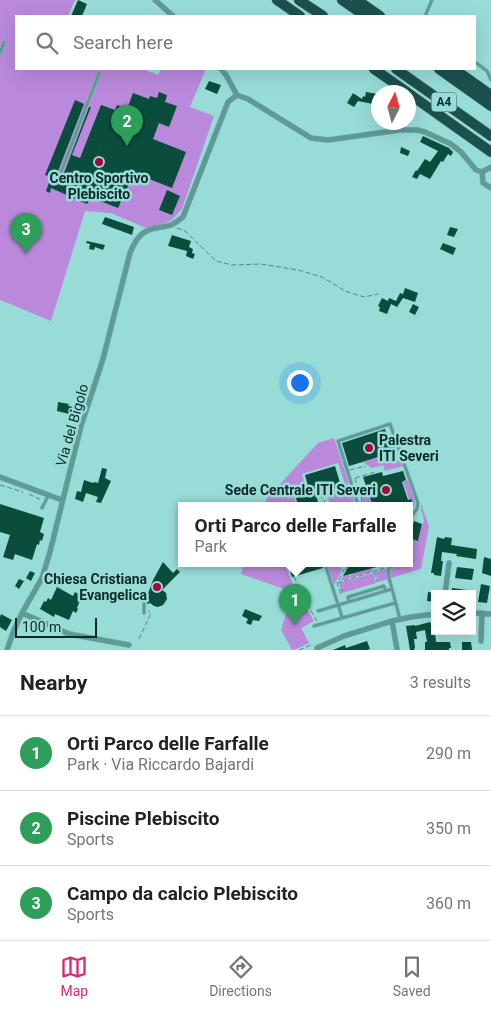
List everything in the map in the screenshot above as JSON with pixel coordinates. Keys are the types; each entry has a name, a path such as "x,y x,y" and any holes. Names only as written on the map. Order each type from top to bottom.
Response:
{"highway":[{"path":"277,0 299,15"},
{"path":"299,0 321,15"},
{"path":"342,0 364,15"},
{"path":"357,0 379,15"},
{"name":"A4","path":"375,70 397,85"},
{"name":"A4","path":"397,70 491,136"},
{"path":"440,70 491,106"},
{"path":"455,70 491,95"},
{"name":"A4","path":"416,99 491,152"}],"street":[{"path":"154,0 172,15"},
{"path":"223,70 237,95 248,98 311,138 328,140 400,130 417,130 451,144 461,152 476,170 482,172 491,167"},
{"path":"172,225 183,217 228,102 237,95"},
{"path":"482,172 483,183 491,188"},
{"name":"Via del Bigolo","path":"7,650 22,613 42,578 80,426 103,359 134,241 147,231 172,225"},
{"path":"0,477 62,500"},
{"path":"446,590 449,563"},
{"path":"22,613 69,634 129,645"},
{"path":"476,613 491,614"},
{"path":"481,641 482,613"},
{"path":"316,647 392,621 431,614"},
{"path":"392,621 397,649"},
{"path":"324,644 327,650"}],"lane":[{"path":"425,15 432,0"},
{"path":"0,53 4,42"},
{"path":"476,63 487,71 491,80"},
{"path":"58,180 99,73"},
{"path":"357,502 338,441 390,424 418,503 413,514"},
{"path":"42,508 48,495"},
{"path":"326,567 342,618"},
{"path":"390,567 389,578 400,619"},
{"path":"349,602 348,597 384,586 386,591"},
{"path":"318,611 392,589"},
{"path":"144,601 145,611"},
{"path":"314,626 395,603"}],"path":[{"path":"172,225 185,231 216,261 232,265 261,264 298,270 322,277 345,291 364,297 378,294"},
{"path":"347,471 366,466"},
{"path":"362,502 355,478 375,472"},
{"path":"325,502 317,493 351,483"},
{"path":"0,485 42,500"},
{"path":"340,594 337,583 346,567"},
{"path":"337,583 387,567"},
{"path":"374,572 377,582"},
{"path":"294,577 319,624"},
{"path":"339,590 342,590 343,593"},
{"path":"139,639 151,612 145,611"},
{"path":"299,650 316,647"}],"shaded area":[{"name":"Centro Sportivo Plebiscito","path":"0,0 75,0 68,15 15,15 15,70 146,70 158,75 160,70 206,70 190,107 214,116 182,209 172,220 158,226 146,228 111,213 85,211 51,321 0,300"},
{"path":"334,438 349,483 345,484 338,463 302,474 305,485 302,487 304,493 294,497 296,502 266,502 267,498 318,443"},
{"path":"384,456 387,463 401,460 404,466 385,471 383,465 372,468 363,462"},
{"path":"408,480 413,495 414,507 413,509 413,502 409,499 403,482"},
{"path":"350,485 353,493 352,502 330,502 326,492"},
{"path":"366,487 371,502 363,502 359,489"},
{"path":"421,504 429,526 421,569 391,578 392,567 413,567 413,539 418,541 420,535 415,534 420,532 424,521"},
{"path":"243,567 286,567 296,593 241,574"},
{"path":"328,567 341,567 342,570 334,585"},
{"path":"371,568 373,571 340,581 343,576 349,574 349,576"},
{"path":"388,568 386,574 388,579 378,582 375,572"},
{"path":"373,573 376,583 342,593 339,583"},
{"path":"298,594 314,621 301,628 309,643 292,650 281,630 291,598"}],"building":[{"path":"78,0 87,4 82,15 71,15"},
{"path":"209,81 221,85 217,94 205,89"},
{"path":"159,92 167,95 165,102 177,106 169,127 159,123 153,139 186,152 172,188 134,173 118,208 95,199 90,200 87,204 51,188 50,193 46,191 51,177 45,175 75,100 84,104 55,179 57,183 61,181 89,107 91,107 72,155 80,158 101,105 115,110 117,105 127,109 133,93 149,99 150,96 157,98"},
{"path":"366,92 371,93 371,104 358,101 354,107 347,103 353,93 362,99 363,96 365,97"},
{"path":"423,136 449,148 453,152 451,156 448,154 443,162 441,161 430,179 420,174 417,179 412,177 425,159 430,162 438,151 420,142"},
{"path":"401,147 410,151 408,156 400,153"},
{"path":"167,190 180,196 172,215 159,210"},
{"path":"105,217 134,227 132,235 102,224"},
{"path":"450,227 458,229 454,237 447,235"},
{"path":"172,235 191,241 189,247 193,249 192,253 195,254 193,259 186,256 187,251 168,246"},
{"path":"87,241 105,245 103,250 95,247 94,250 89,249 90,244 86,243"},
{"path":"443,243 456,248 453,255 440,249"},
{"path":"405,288 418,293 415,302 403,298 397,307 391,304 387,314 379,311 380,307 378,306 382,298 388,301 389,298 396,301 400,293 403,294"},
{"path":"413,304 419,307 415,315 409,312"},
{"path":"58,402 75,407 73,415 57,411"},
{"name":"Palestra ITI Severi","path":"385,429 389,443 393,442 397,453 349,466 342,443"},
{"path":"335,466 341,486 317,493 318,502 297,502 296,498 306,495 304,488 308,486 305,475"},
{"path":"102,468 107,469 105,478 111,481 101,503 96,502 98,497 86,493 83,502 75,499 77,491 81,492 84,480 98,483"},
{"name":"Sede Centrale ITI Severi","path":"403,471 406,480 402,482 408,500 411,499 412,502 372,502 363,477 382,472 383,476"},
{"path":"0,504 44,518 40,532 44,534 42,541 40,540 39,545 37,544 32,560 15,554 13,560 3,557 10,535 0,532"},
{"path":"414,521 422,524 418,541 413,539"},
{"path":"437,537 444,539 445,537 452,538 451,545 477,549 476,559 442,552 441,576 434,575 434,573 431,573"},
{"path":"484,557 491,559 491,576 482,573"},
{"name":"Chiesa Cristiana Evangelica","path":"163,562 173,573 177,569 180,572 162,590 166,593 167,599 163,605 158,607 150,603 147,604 146,599 153,580"},
{"path":"289,567 323,567 323,568 292,577"},
{"path":"348,567 377,567 343,576"},
{"path":"457,567 474,569 472,580 455,578"},
{"path":"30,571 35,573 31,581 26,578"},
{"path":"19,579 24,581 19,589 15,586"},
{"path":"481,584 490,586 487,603 478,602"},
{"path":"57,587 73,596 75,592 82,596 76,613 73,611 69,620 55,614 54,617 40,609 44,601 46,602 48,598 51,600"},
{"path":"452,588 467,590 452,590"},
{"path":"428,592 431,592 431,602 427,601"},
{"path":"245,609 262,616 259,621 253,620 251,625 246,623 248,619 242,616"},
{"path":"1,614 12,620 6,631 0,627"},
{"path":"430,622 431,635 435,635 436,642 450,642 451,648 449,650 425,650 425,642 427,642 425,630 416,632 417,639 414,639 415,648 410,650 406,626"},
{"path":"367,641 370,649 367,650 333,650 345,645 346,648"},
{"path":"462,642 471,642 472,650 462,650"}],"place":[{"name":"Piscine Plebiscito","path":"127,146"},
{"name":"Centro Sportivo Plebiscito","path":"99,162"},
{"name":"Campo da calcio Plebiscito","path":"26,254"},
{"name":"Palestra ITI Severi","path":"369,448"},
{"name":"Sede Centrale ITI Severi","path":"386,490"},
{"name":"Chiesa Cristiana Evangelica","path":"157,587"},
{"name":"Orti Parco delle Farfalle","path":"295,625"}]}
